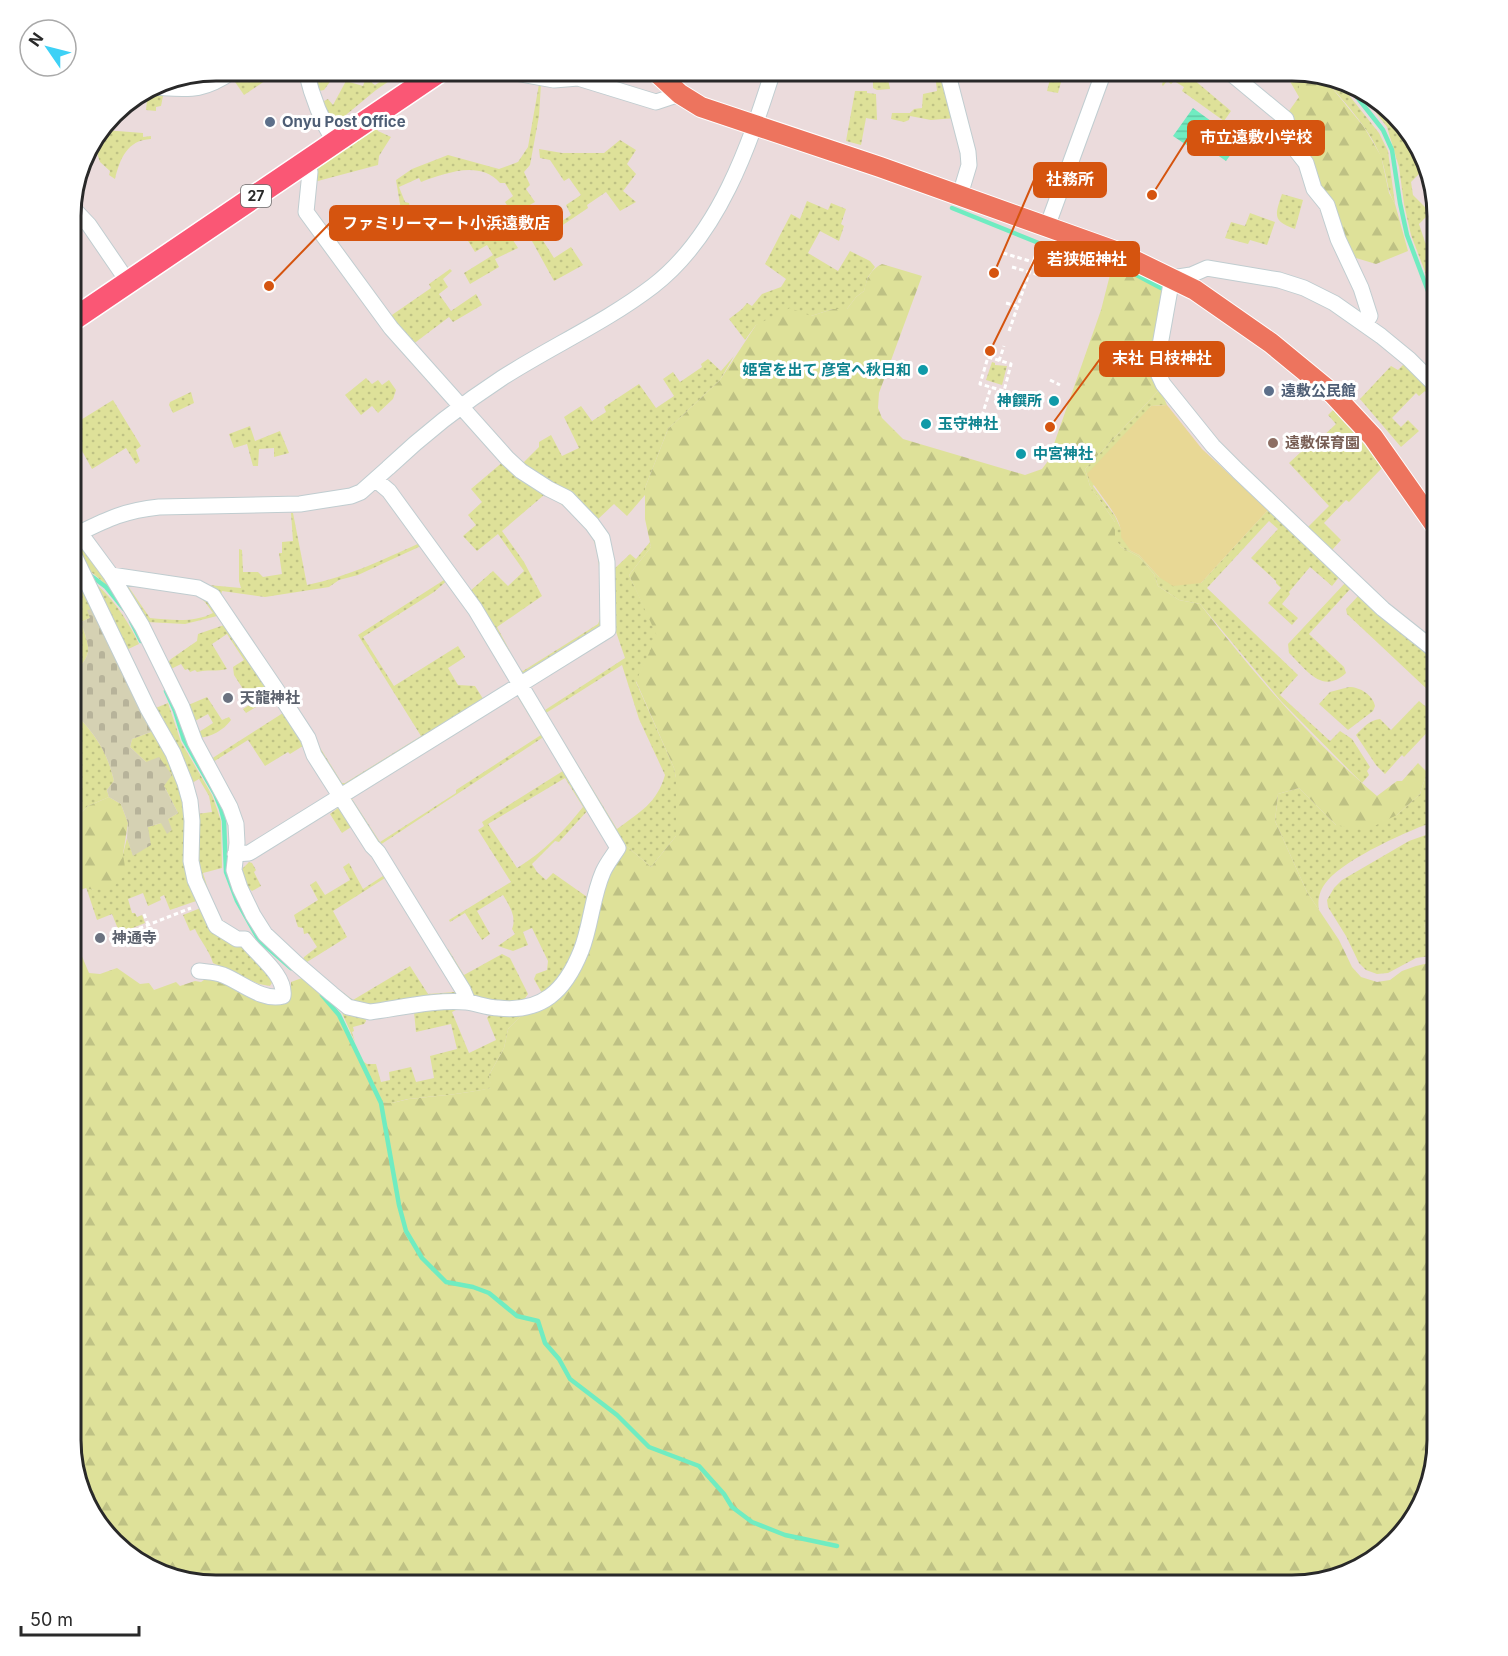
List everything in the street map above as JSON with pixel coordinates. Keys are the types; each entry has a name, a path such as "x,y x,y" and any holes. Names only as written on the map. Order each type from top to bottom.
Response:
{"highway":[{"name":"27","path":"81,314 424,81"}],"main road":[{"path":"666,81 680,94 701,107 960,195 1044,232 1115,251 1195,290 1271,343 1333,394 1373,437 1427,514"}],"street":[{"path":"183,86 201,88 217,81"},
{"path":"309,81 314,103 335,143"},
{"path":"588,81 656,102 680,94"},
{"path":"81,532 112,516 136,510 159,507 300,504 351,496 361,492 462,406 502,378 620,309 673,269 690,250 732,181 756,126 770,81"},
{"path":"950,81 968,152 969,165 960,195"},
{"path":"1044,232 1100,81"},
{"path":"1240,81 1286,119 1291,144 1306,164 1314,189 1327,205 1338,239 1361,288 1370,316 1365,324"},
{"path":"235,854 249,853 341,798 608,630 607,562 602,538 582,512 567,498 520,471 391,328 306,212 310,172 306,163"},
{"path":"81,217 128,282"},
{"path":"1427,377 1395,346 1318,294 1279,280 1207,268 1191,275 1172,278 1156,362 1163,384 1213,446 1238,471 1383,609 1427,644"},
{"path":"81,571 148,709 173,753 185,783 192,821 192,871 216,926 237,939 251,932 265,934 348,1007 358,1011 370,1012 450,1002 468,1002 516,1009 541,1002 560,988 571,972 581,950 604,871 618,848 475,609 389,491 376,480"},
{"path":"81,541 111,575 142,626 182,707 195,742 231,807 236,824 237,843 234,870 251,932 279,978 284,989 283,996 275,999 221,974 199,971"},
{"path":"111,575 198,588 213,596 308,738 314,754 378,852 463,990 468,1002"}],"path":[{"path":"1009,331 1044,232"},
{"path":"1003,253 1033,262"},
{"path":"1012,267 1039,276"},
{"path":"1006,303 1017,306"},
{"path":"999,361 1004,346"},
{"path":"987,357 999,361 1011,364 1004,391 980,384 987,357"},
{"path":"1050,380 1060,385"},
{"path":"982,416 991,387"},
{"path":"125,934 206,901"},
{"path":"144,914 153,937"}],"green space":[{"path":"234,81 265,81 244,95"},
{"path":"316,81 331,81 324,90 319,91"},
{"path":"346,81 363,86 365,81 372,81 375,85 381,81 389,81 341,119 332,120 322,102 328,99 333,105"},
{"path":"873,81 888,81 890,89 877,90 873,88"},
{"path":"947,81 956,118 931,120 910,116 909,120 904,122 891,119 892,113 910,113 914,109 922,108 923,94 937,91 936,82"},
{"path":"1050,81 1061,81 1058,93 1047,91"},
{"path":"1174,81 1195,81 1231,111 1224,121 1182,91 1184,87"},
{"path":"1290,81 1299,81 1299,97"},
{"path":"1299,81 1331,87 1364,127 1381,156 1389,193 1395,204 1408,251 1376,264 1356,258 1346,248 1293,142 1289,111 1299,97"},
{"path":"539,84 541,84 539,116 530,165 524,172 530,185 526,189 535,202 528,206 531,210 516,220 505,202 513,196 505,183 500,183 492,176 482,172 462,170 421,182 419,178 399,187 405,202 409,203 415,225 422,233 411,239 401,210 396,180 412,169 448,155 499,169 518,162 528,147"},
{"path":"1332,87 1347,92 1379,133 1388,151 1395,204 1375,144"},
{"path":"855,91 876,94 877,120 866,118 861,145 846,141"},
{"path":"155,96 163,96 161,106 156,107 156,111 146,110 147,100"},
{"path":"1372,108 1388,120 1399,134 1409,148 1420,172 1411,182 1413,195 1427,209 1427,216 1419,224 1427,246 1427,277 1411,235 1399,167 1387,127"},
{"path":"376,127 378,131 391,137 379,156 378,165 314,182 315,167"},
{"path":"112,131 143,133 143,137 151,136 151,139 143,140 130,147 119,164 115,179 109,175 110,171 100,162 97,153"},
{"path":"620,140 636,150 627,164 636,174 623,191 636,202 620,211 606,192 587,205 588,208 542,239 554,258 571,247 583,265 554,281 532,241 571,215 566,205 581,195 569,178 564,181 550,160 540,158 539,149 562,153 604,153"},
{"path":"1282,194 1303,200 1295,229 1282,223 1277,216"},
{"path":"807,201 828,210 831,203 846,209 839,241 820,231 808,253 838,271 850,251 870,261 875,267 868,277 864,291 847,309 833,309 811,316 756,325 745,340 729,319 747,303 752,306 762,294 781,287 786,279 765,264 791,214 800,219"},
{"path":"1250,213 1275,222 1267,245 1250,240 1248,244 1225,238 1231,222 1245,226"},
{"path":"486,222 494,236 506,229 518,248 495,259 499,267 470,284 464,273 493,255 487,245 475,252 465,236"},
{"path":"882,264 922,276 879,393 878,408 882,418 903,439 1025,475 1042,469 1048,461 1101,310 1112,267 1136,275 1163,289 1160,389 1085,469 1090,486 1115,522 1115,538 1121,547 1139,557 1154,574 1158,586 1179,600 1200,604 1240,655 1306,729 1377,796 1397,781 1402,781 1418,763 1427,772 1420,794 1397,815 1366,830 1336,825 1299,788 1278,794 1275,821 1307,892 1339,940 1352,967 1361,977 1377,982 1390,980 1402,971 1427,963 1427,1449 1420,1484 1413,1500 1388,1536 1367,1552 1336,1568 1310,1574 1292,1575 207,1575 172,1568 156,1561 120,1536 99,1508 88,1484 81,1449 81,954 89,973 100,974 117,968 140,984 149,983 154,990 176,982 180,986 195,981 201,982 210,976 283,1000 291,993 291,982 302,978 324,996 338,1013 381,1102 392,1103 491,1088 489,1075 504,1048 508,1029 529,1008 556,995 600,892 624,844 651,867 676,836 674,768 636,681 657,636 629,575 651,547 645,519 645,488 668,429 720,380 756,325 790,308 811,316 833,309 847,309 864,291 868,278"},
{"path":"450,269 452,271 443,279 448,287 439,294 451,311 476,294 482,305 453,322 449,317 412,345 389,317 431,288 429,284"},
{"path":"734,356 720,380 668,429 645,488 645,495 627,516 614,504 595,522 520,466 539,447 539,442 551,435 562,456 579,448 564,417 581,406 592,421 606,412 604,407 639,384 656,408 674,396 663,379 673,372 680,382 702,367 701,364 708,359 721,371"},
{"path":"992,362 995,365 1007,366 1002,385 986,380"},
{"path":"1406,362 1427,383 1427,393 1425,391 1419,396 1416,393 1392,418 1401,427 1408,420 1419,431 1401,447 1360,399 1391,366 1398,370"},
{"path":"366,378 372,384 378,380 382,385 389,380 396,390 393,399 378,413 372,406 361,415 345,395"},
{"path":"1160,389 1167,405 1151,406 1093,486 1115,516 1131,551 1139,555 1159,577 1201,583 1268,510 1340,576 1332,586 1310,567 1282,604 1298,618 1292,625 1268,603 1281,588 1251,558 1278,529 1269,521 1207,588 1298,675 1280,695 1330,741 1340,731 1352,739 1370,767 1367,771 1369,775 1362,783 1281,701 1200,604 1179,600 1158,586 1154,574 1139,557 1121,547 1114,538 1115,522 1090,486 1085,469"},
{"path":"191,392 194,403 173,413 170,402"},
{"path":"113,400 141,446 136,450 140,461 136,464 126,448 92,469 81,449 81,420"},
{"path":"1333,410 1382,468 1349,502 1346,500 1324,523 1341,540 1332,550 1308,527 1329,506 1289,463 1317,437 1320,439 1336,424 1328,415"},
{"path":"250,426 255,441 280,431 289,453 274,457 274,448 259,449 258,466 253,466 247,444 234,448 229,434"},
{"path":"504,461 529,481 566,501 581,513 591,526 602,554 605,619 601,627 522,676 518,673 470,591 493,571 508,586 524,571 498,534 477,551 463,536 476,525 468,515 482,502 471,489","holes":["544,495 583,522 595,545 600,574 601,613 598,624 523,671 520,670 497,627 542,596 524,562 502,531"]},
{"path":"291,513 293,513 307,585 351,572 422,542 449,579 434,592 363,637 394,686 458,646 465,657 448,668 458,685 475,686 485,702 345,790 208,585 241,588 239,549 242,550 243,572 258,572 263,577 282,574 279,553 282,553 282,542 293,541","holes":["421,546 444,580 358,635 421,736 342,783 283,688 221,595 222,591 265,597 329,587 339,580 358,575"]},
{"path":"650,542 651,547 629,575 658,636 636,682 674,768 676,778 676,836 651,867 624,844 542,712 625,658 614,626 612,571 630,554 636,559","holes":["622,665 639,719 665,775 662,785 652,800 617,829 546,713"]},
{"path":"81,547 116,593 89,570 81,557"},
{"path":"88,577 117,607 139,644 124,651"},
{"path":"81,578 95,608 90,618 81,622"},
{"path":"1346,582 1352,587 1309,634 1344,667 1346,673 1330,682 1322,681 1309,673 1289,653 1288,644"},
{"path":"124,583 203,593 221,615 185,624 146,622","holes":["128,586 198,596 213,613 190,620 150,618"]},
{"path":"1359,595 1427,651 1427,689 1347,614 1346,609"},
{"path":"95,608 156,730 132,739 130,747 146,762 159,757 172,775 164,786 178,813 168,819 172,830 167,834 161,823 148,827 151,845 133,856 127,838 128,823 121,804 109,797 107,790 114,781 107,759 92,733 81,720 81,664 88,652 88,646 81,622 90,618 87,610"},
{"path":"81,622 88,646 81,664"},
{"path":"227,624 306,744 265,766 248,740 213,762 211,759 283,713 273,697 246,713 243,709 252,703 234,675 233,667 244,660 227,634 212,644 227,669 190,672 188,669 185,670 181,664 169,670 166,664 197,641 198,634"},
{"path":"1349,687 1365,692 1372,698 1375,706 1373,711 1348,730 1319,704 1330,692"},
{"path":"517,691 545,736 380,845 376,844 350,797","holes":["516,694 541,735 380,842 352,799"]},
{"path":"207,697 222,720 229,717 231,720 217,732 199,738 199,732 213,723 208,714 195,721 186,706"},
{"path":"1419,701 1427,708 1427,733 1385,774 1376,765 1356,735 1369,723 1380,719 1391,730"},
{"path":"168,703 181,742 212,795 221,821 222,868 203,873 210,896 198,871 197,814 212,812 209,796 199,779 190,784 153,709"},
{"path":"81,720 103,750 114,781 107,790 109,797 88,806 81,813"},
{"path":"156,730 181,784 199,900 170,910 164,895 160,897 161,900 148,906 143,893 128,899 132,913 135,913 137,917 142,915 145,923 125,931 123,927 118,929 112,914 97,920 86,887 94,890 123,854 127,838 133,855 148,827 161,823 178,813 164,786 146,762 130,747 132,739"},
{"path":"566,769 589,809 559,842 555,841 532,864 546,880 553,873 590,899 584,924 567,970 543,995 534,979 536,974 547,970 548,961 532,928 523,932 528,945 513,951 498,946 515,934 512,929 514,920 512,911 503,895 477,911 490,934 482,940 465,913 450,922 449,920 511,882 478,830 484,826 482,822","holes":["565,778 583,807 553,840 517,868 488,824"]},
{"path":"1427,772 1427,825 1363,854 1337,872 1321,891 1318,902 1319,910 1307,892 1275,821 1278,794 1299,788 1336,825 1397,815 1420,794"},
{"path":"109,797 121,804 128,823 123,854 126,874 113,887 81,890 81,813 88,806"},
{"path":"342,805 354,825 342,833 330,814"},
{"path":"1427,835 1427,923 1424,925 1427,933 1427,956 1416,958 1388,973 1377,974 1366,970 1359,963 1328,907 1327,900 1342,880 1409,841"},
{"path":"249,862 256,870 254,872 261,886 252,891 247,887 242,869"},
{"path":"349,863 363,889 386,874 460,994 391,1005 353,1004 302,961 317,947 308,933 304,934 303,928 298,927 294,915 318,900 310,885 316,881 325,895 350,880 343,867","holes":["385,878 433,951 455,992 428,994 410,966 353,1000 307,962 347,937 333,911"]},
{"path":"203,907 270,974 273,981 270,986 259,984 213,963 195,929 190,931 183,915"},
{"path":"448,949 464,975 502,954 510,958 528,994 523,1001 498,1003 472,998 445,951"},
{"path":"460,1008 452,1012 469,1053 496,1040 487,1018 491,1013 529,1008 508,1029 504,1048 489,1075 492,1088 391,1103 381,1102 361,1060 367,1064 376,1064 381,1082 390,1080 389,1072 411,1067 416,1082 434,1078 430,1056 457,1049 451,1024 416,1032 414,1012"},
{"path":"342,1013 365,1017 364,1024 353,1027 355,1042"}],"shaded area":[{"path":"1193,108 1240,142 1226,161 1194,139 1188,146 1173,136"},
{"path":"1167,405 1202,449 1268,510 1201,583 1173,586 1159,577 1139,555 1131,551 1121,537 1121,530 1114,513 1087,474 1151,406"}],"waterway":[{"path":"1358,98 1383,130 1392,150 1407,235 1427,288"},
{"path":"952,208 1046,246 1129,271 1161,288"},
{"path":"90,575 106,587 124,609"},
{"path":"131,621 141,641"},
{"path":"166,691 184,740 215,794 221,809 224,821 226,872 237,901 259,940 291,968"},
{"path":"322,995 339,1015 381,1103 399,1205 406,1231 422,1258 446,1282 473,1287 489,1293 517,1316 538,1321 545,1343 559,1359 570,1379 617,1415 649,1447 699,1466 724,1494 732,1507 752,1522 785,1535 837,1546"}],"place":[{"name":"Onyu Post Office","path":"270,122"},
{"name":"市立遠敷小学校","path":"1152,195"},
{"name":"社務所","path":"994,273"},
{"name":"ファミリーマート小浜遠敷店","path":"269,286"},
{"name":"若狭姫神社","path":"990,351"},
{"name":"姫宮を出て 彦宮へ秋日和","path":"923,370"},
{"name":"遠敷公民館","path":"1269,391"},
{"name":"神饌所","path":"1054,401"},
{"name":"玉守神社","path":"926,424"},
{"name":"末社 日枝神社","path":"1050,427"},
{"name":"遠敷保育園","path":"1273,443"},
{"name":"中宮神社","path":"1021,454"},
{"name":"天龍神社","path":"228,698"},
{"name":"神通寺","path":"100,938"}]}
